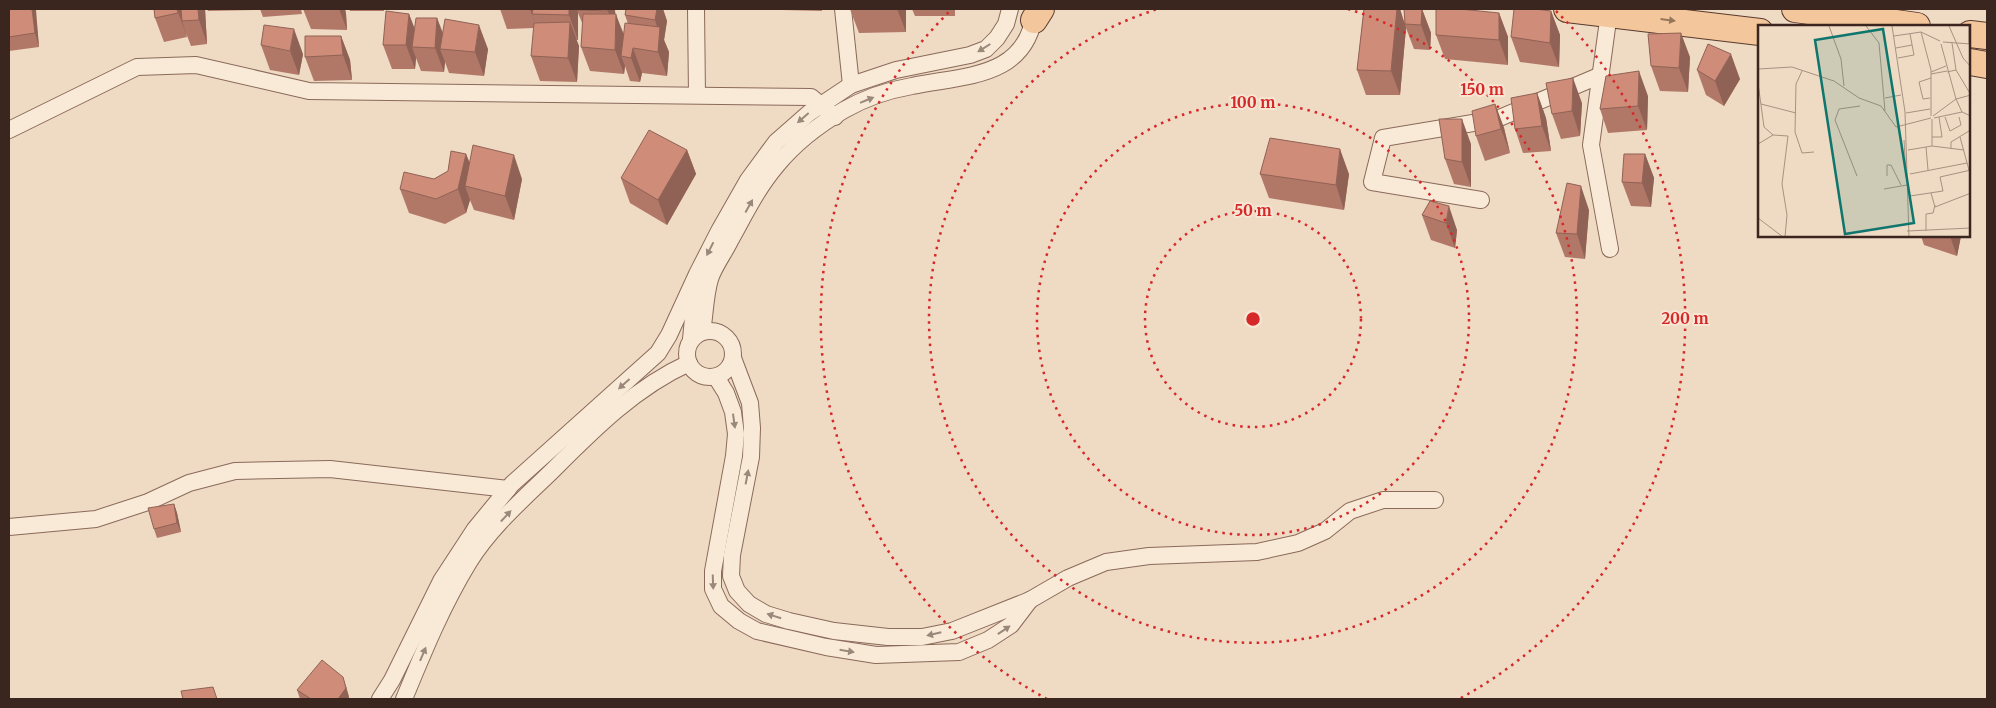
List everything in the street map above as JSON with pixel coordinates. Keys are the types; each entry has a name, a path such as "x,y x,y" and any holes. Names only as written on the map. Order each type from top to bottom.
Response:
{"main road":[{"path":"1567,9 1758,32"},
{"path":"1795,9 1910,25"},
{"path":"1971,34 1987,36"},
{"path":"1971,62 1987,65"}],"street":[{"path":"696,9 697,95"},
{"path":"843,9 851,85"},
{"path":"380,699 392,680 441,581 475,529 508,489 658,353 669,335 696,274 748,180 776,142 809,113 851,85 896,70 970,55 986,49 997,38 1006,24 1010,9"},
{"path":"733,358 731,366 726,372 716,376 705,377 698,374 689,363 688,348 697,337 710,279 752,202 777,165 803,139 844,110 871,98 910,86 986,72 1006,63 1020,52 1028,39 1036,13"},
{"path":"1609,13 1591,145 1610,249"},
{"path":"9,130 137,67 196,65 309,91 811,97 835,117"},
{"path":"1481,200 1372,182 1383,138 1497,119 1601,75"},
{"path":"696,274 697,337"},
{"path":"697,337 718,332 731,342 733,358 750,403 752,428 751,457 732,555 731,576 737,591 749,604 766,614 834,631 888,637 922,637 952,630 1030,600 1068,578 1106,562 1150,556 1256,552 1298,543 1326,531 1350,511 1382,500 1435,500"},
{"path":"404,699 443,608 470,561 504,518 616,409 669,372 689,363"},
{"path":"716,376 726,393 733,412 736,434 734,456 713,572 713,589 721,606 739,621 757,631 778,637 876,655 951,653 959,652 988,640 1011,625 1030,600"},
{"path":"9,527 96,519 148,502 189,483 235,471 330,469 508,489"}],"building":[{"path":"9,9 32,9 35,33 9,37"},
{"path":"154,9 177,9 178,13 155,18"},
{"path":"181,9 198,9 199,20 182,21"},
{"path":"533,9 569,9 569,15 532,14"},
{"path":"607,9 608,11 577,10"},
{"path":"626,9 657,9 655,20 625,15"},
{"path":"1364,9 1397,9 1391,71 1357,70"},
{"path":"1404,9 1422,9 1421,25 1405,24"},
{"path":"1436,9 1460,9 1499,13 1499,40 1436,35"},
{"path":"1514,9 1551,11 1550,43 1511,37"},
{"path":"386,11 409,14 406,45 383,45"},
{"path":"583,14 616,14 615,50 581,47"},
{"path":"416,18 437,18 435,48 412,47"},
{"path":"445,19 479,25 475,52 440,49"},
{"path":"570,22 568,58 531,56 534,23"},
{"path":"625,23 660,27 658,52 633,48 631,58 621,56"},
{"path":"264,25 294,29 290,51 261,45"},
{"path":"1681,33 1679,68 1651,66 1648,34"},
{"path":"305,36 341,36 343,55 305,57"},
{"path":"1708,44 1731,54 1715,81 1697,70"},
{"path":"1639,71 1638,106 1600,109 1606,76"},
{"path":"1573,78 1572,111 1552,114 1546,83"},
{"path":"1537,93 1542,126 1515,129 1511,98"},
{"path":"1495,104 1501,129 1476,136 1472,111"},
{"path":"1439,119 1462,119 1462,162 1445,159"},
{"path":"649,130 687,150 658,200 621,178"},
{"path":"1270,138 1340,149 1336,185 1260,174"},
{"path":"473,145 514,155 505,196 465,186"},
{"path":"451,151 466,154 458,189 436,199 400,189 404,172 434,179 448,171"},
{"path":"1624,154 1645,154 1642,183 1622,182"},
{"path":"1567,183 1581,186 1577,234 1556,233"},
{"path":"1430,201 1449,206 1446,223 1422,215"},
{"path":"174,504 177,523 154,529 148,508"},
{"path":"322,660 343,677 346,688 338,699 311,699 297,690"},
{"path":"213,687 217,699 183,699 181,691"}]}
